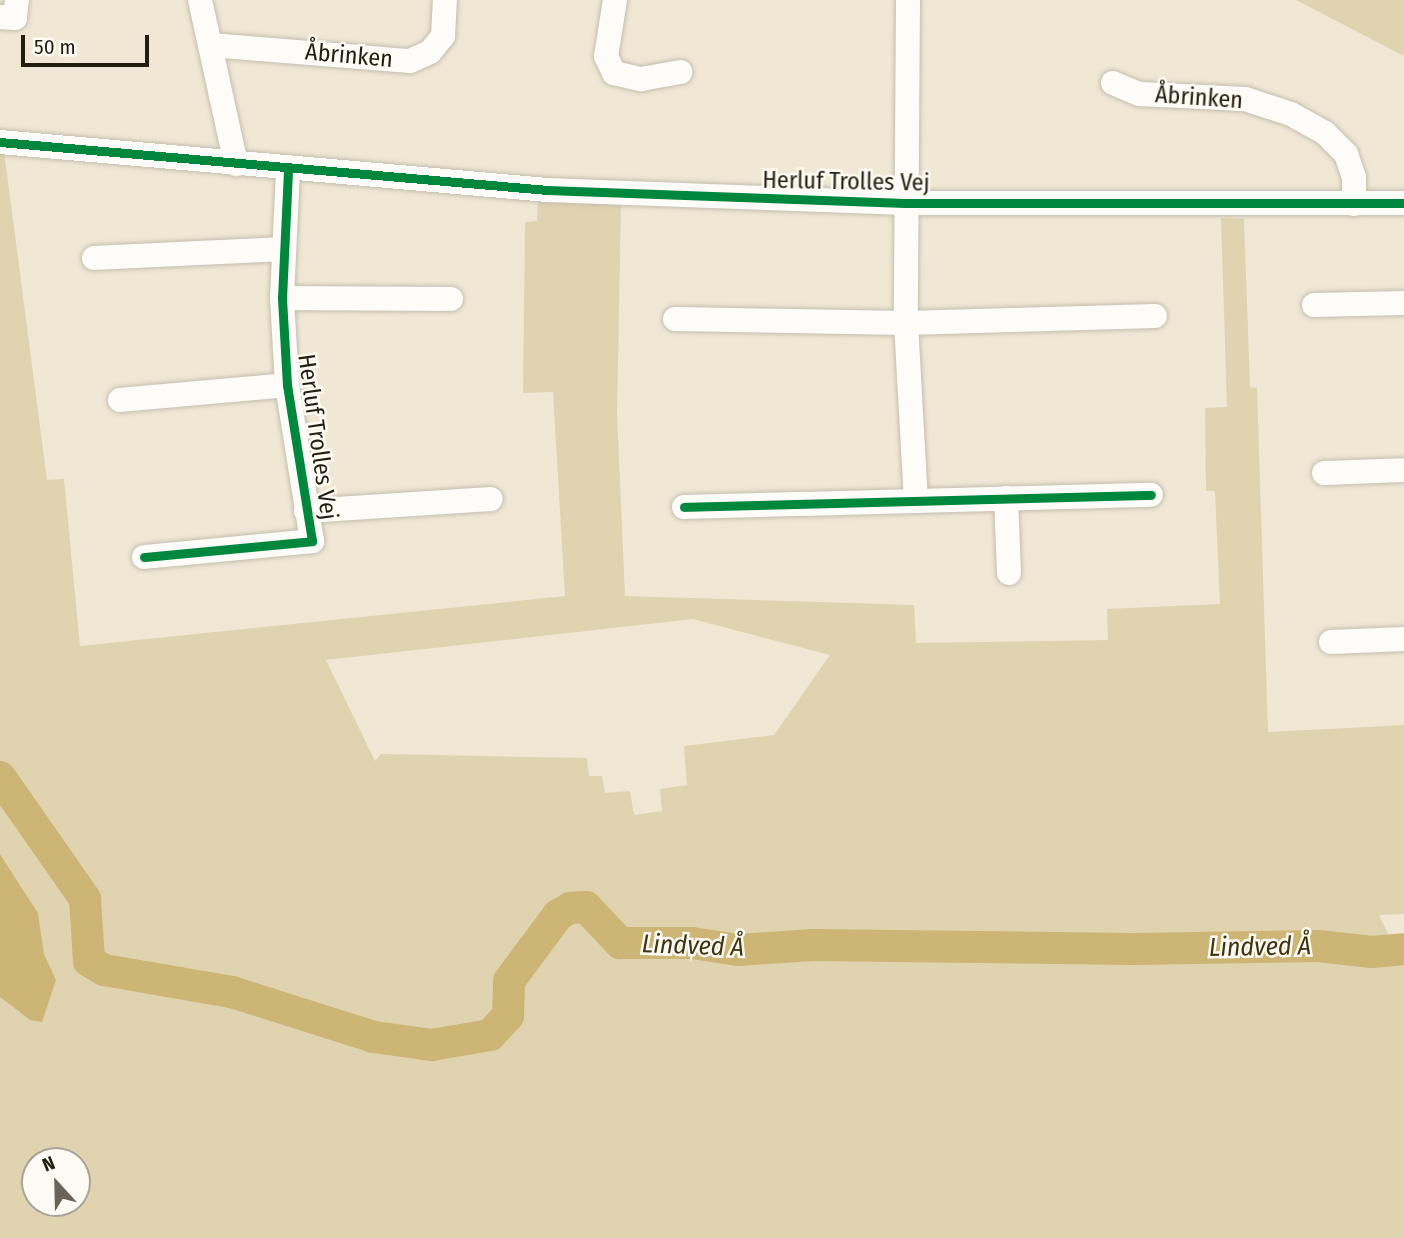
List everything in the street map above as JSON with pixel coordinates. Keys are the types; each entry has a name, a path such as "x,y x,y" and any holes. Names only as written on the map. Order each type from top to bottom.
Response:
{"street":[{"path":"0,17 15,18 17,0"},
{"path":"200,0 236,164"},
{"name":"Åbrinken","path":"210,45 410,61 430,52 443,36 446,0"},
{"path":"615,0 606,56 614,73 641,79 680,72"},
{"path":"905,203 908,0"},
{"name":"Åbrinken","path":"1113,83 1139,94 1245,99 1291,114 1325,133 1346,154 1354,177 1354,204"},
{"name":"Herluf Trolles Vej","path":"0,142 547,190 905,203 1404,203"},
{"name":"Herluf Trolles Vej","path":"144,557 312,541 287,385 282,299 288,169"},
{"name":"Herluf Trolles Vej","path":"905,203 906,323 916,501"},
{"path":"94,258 283,248"},
{"path":"282,299 452,299"},
{"path":"1314,306 1404,303"},
{"path":"675,319 906,323 1155,316"},
{"name":"Herluf Trolles Vej","path":"120,400 287,385"},
{"path":"1324,474 1404,470"},
{"path":"684,508 1151,495"},
{"path":"1006,498 1009,573"},
{"name":"Herluf Trolles Vej","path":"306,512 491,499"},
{"path":"1331,642 1404,639"}],"shaded area":[{"path":"1296,0 1404,0 1404,56"},
{"path":"0,151 4,151 47,480 64,479 80,646 565,596 553,392 523,393 525,222 537,221 538,198 621,203 617,414 625,596 914,605 916,643 1108,640 1107,609 1220,604 1215,491 1206,491 1205,408 1227,407 1221,218 1244,219 1250,387 1257,388 1268,732 1404,725 1404,914 1379,915 1404,968 1404,1238 0,1238 0,997 30,1020 56,980 44,954 38,913 0,854","holes":["693,619 830,655 774,735 684,746 687,785 660,789 662,811 634,815 630,791 605,793 602,776 589,776 587,758 381,754 375,761 326,660"]},
{"path":"0,854 38,913 44,954 56,980 42,1022 30,1020 0,997"}],"waterway":[{"name":"Lindved Å","path":"0,777 85,899 89,961 104,970 232,992 374,1037 432,1045 490,1035 508,1016 509,981 558,915 570,908 586,907 620,943 692,943 739,950 812,945 1134,949 1319,946 1372,952 1404,949"}],"cycle path":[{"path":"0,142 547,190 905,203 1404,203"},
{"path":"144,557 312,541 287,385 282,298 288,169"},
{"path":"684,507 1151,495"}]}
